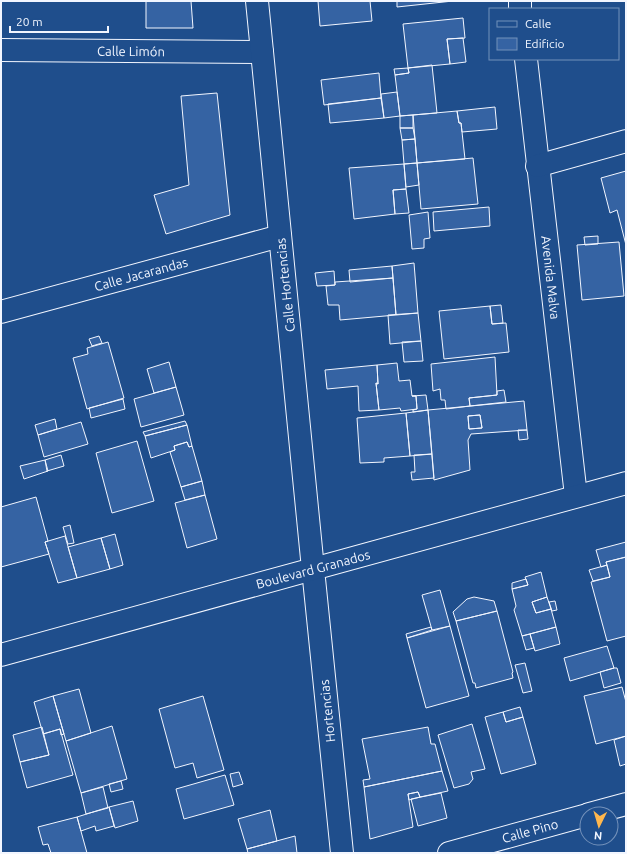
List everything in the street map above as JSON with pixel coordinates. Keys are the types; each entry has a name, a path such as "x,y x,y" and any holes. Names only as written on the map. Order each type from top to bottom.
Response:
{"street":[{"name":"Calle Hortencias","path":"257,1 313,569"},
{"name":"Calle Limón","path":"1,50 262,52"},
{"name":"Avenida Malva","path":"526,60 537,166 576,496"},
{"path":"537,166 626,141"},
{"name":"Calle Jacarandas","path":"1,312 280,236"},
{"name":"Boulevard Granados","path":"1,655 626,483"},
{"name":"Hortencias","path":"313,569 342,853"},
{"name":"Calle Pino","path":"449,853 579,817"}],"building":[{"path":"146,1 191,1 193,28 146,28"},
{"path":"318,1 370,1 372,21 320,26"},
{"path":"397,1 453,1 397,7"},
{"path":"463,18 465,38 447,39 450,64 408,68 403,24"},
{"path":"463,38 466,62 450,64 447,39"},
{"path":"432,65 437,113 400,116 395,75 409,73 408,68"},
{"path":"408,68 409,73 395,75 394,69"},
{"path":"379,73 381,98 324,105 321,80"},
{"path":"397,92 400,116 384,118 381,94"},
{"path":"217,93 230,215 166,234 154,195 189,185 181,96"},
{"path":"381,98 384,118 330,123 328,104"},
{"path":"495,107 497,129 462,132 457,111"},
{"path":"457,111 459,123 461,123 465,159 417,163 413,115"},
{"path":"413,115 413,128 400,128 400,116"},
{"path":"400,128 413,128 415,139 402,140"},
{"path":"415,139 417,163 404,164 402,140"},
{"path":"473,158 478,204 421,209 417,163"},
{"path":"417,163 419,185 406,187 404,164"},
{"path":"404,164 406,189 393,190 395,214 354,219 349,168"},
{"path":"626,171 626,245 617,210 610,213 601,178"},
{"path":"406,189 409,213 395,214 393,190"},
{"path":"489,207 490,226 434,231 433,212"},
{"path":"428,212 430,238 424,239 424,248 412,249 409,215"},
{"path":"598,236 598,244 585,245 584,237"},
{"path":"619,242 624,296 582,300 577,245"},
{"path":"414,263 418,313 396,315 392,266"},
{"path":"392,266 393,278 350,282 349,270"},
{"path":"334,271 335,285 317,286 315,273"},
{"path":"393,278 396,315 340,320 339,305 328,305 326,286 335,285 335,282"},
{"path":"501,305 503,323 492,324 490,306"},
{"path":"490,306 492,324 506,323 509,352 444,359 439,311"},
{"path":"418,313 421,341 390,344 388,315"},
{"path":"99,336 102,343 92,346 89,339"},
{"path":"421,341 423,361 404,362 402,342"},
{"path":"108,342 124,398 87,409 73,358 88,354 87,348"},
{"path":"495,357 497,395 469,398 470,406 446,409 445,400 441,400 440,389 433,391 431,364"},
{"path":"169,362 176,387 154,393 147,369"},
{"path":"397,363 399,381 410,380 412,396 416,396 417,409 401,411 400,408 379,410 376,383 378,384 377,365"},
{"path":"377,365 378,384 376,383 379,410 359,411 358,386 327,389 325,370"},
{"path":"176,387 184,415 141,427 134,399"},
{"path":"504,390 506,402 470,406 469,398 497,395 497,391"},
{"path":"426,395 428,410 413,412 413,410 417,409 416,396 412,396"},
{"path":"123,399 125,409 91,418 89,408"},
{"path":"524,401 527,430 471,434 468,440 470,470 434,480 428,410","holes":["480,415 482,428 469,429 468,416"]},
{"path":"428,410 432,454 410,456 406,413"},
{"path":"406,413 410,456 384,458 384,462 360,463 357,418"},
{"path":"480,415 482,428 469,429 468,416"},
{"path":"55,419 57,429 38,435 35,425"},
{"path":"185,421 187,425 145,436 143,432"},
{"path":"81,422 88,444 44,457 38,435"},
{"path":"187,425 192,446 189,447 187,442 174,446 175,450 151,458 145,436"},
{"path":"518,430 527,430 528,439 519,440"},
{"path":"137,441 154,501 112,513 96,453"},
{"path":"187,442 189,447 192,446 202,481 181,487 170,452 175,450 174,446"},
{"path":"432,454 434,478 412,480 411,472 415,472 414,455"},
{"path":"61,455 64,466 47,471 45,460"},
{"path":"45,460 48,471 24,479 20,466"},
{"path":"202,481 205,495 185,500 181,487"},
{"path":"205,495 217,539 187,548 175,503"},
{"path":"36,497 48,541 45,542 49,554 1,567 1,507"},
{"path":"70,525 74,543 68,544 63,527"},
{"path":"115,534 123,565 110,569 101,538"},
{"path":"65,536 77,578 58,583 45,542"},
{"path":"101,538 110,569 77,578 68,547"},
{"path":"626,542 626,557 606,562 607,565 601,567 596,550"},
{"path":"626,557 626,636 607,641 591,582 610,577 606,562"},
{"path":"607,565 610,577 593,581 589,570"},
{"path":"541,572 547,597 532,602 536,613 551,609 556,627 522,636 514,610 516,606 512,589 528,585 525,577"},
{"path":"526,579 528,585 512,589 512,583"},
{"path":"440,590 450,626 432,630 422,595"},
{"path":"474,597 494,601 497,611 456,621 453,612 467,599"},
{"path":"547,597 551,609 536,613 532,602"},
{"path":"555,601 557,610 552,611 549,602"},
{"path":"497,611 513,672 513,678 476,688 475,683 473,683 456,621"},
{"path":"450,626 469,696 426,708 407,638"},
{"path":"431,627 432,630 407,638 406,634"},
{"path":"556,627 560,644 535,651 530,634"},
{"path":"530,634 534,648 526,650 522,636"},
{"path":"607,646 614,668 570,681 564,658"},
{"path":"525,663 532,691 523,693 515,665"},
{"path":"617,668 621,683 604,688 600,672"},
{"path":"622,687 626,702 626,736 596,744 584,696"},
{"path":"79,689 91,733 66,741 53,696"},
{"path":"53,696 64,734 61,735 60,729 43,734 34,702"},
{"path":"203,696 224,770 197,778 193,763 175,768 159,709"},
{"path":"520,707 523,717 506,722 503,712"},
{"path":"503,712 506,722 523,717 536,764 501,774 485,717"},
{"path":"472,724 485,769 471,772 473,779 469,784 454,788 438,735"},
{"path":"112,726 127,779 81,793 66,741"},
{"path":"42,727 49,755 20,762 13,735"},
{"path":"428,727 431,744 435,744 442,771 364,787 363,780 370,779 362,739"},
{"path":"60,729 73,775 27,788 20,762 49,755 43,734"},
{"path":"626,736 626,764 620,766 614,740"},
{"path":"442,771 448,791 420,797 418,792 408,794 413,827 370,839 364,787"},
{"path":"239,772 243,784 233,787 230,774"},
{"path":"225,775 234,805 184,819 176,789"},
{"path":"121,781 123,789 111,792 109,784"},
{"path":"103,787 108,808 86,814 81,793"},
{"path":"418,792 420,797 409,800 408,794"},
{"path":"441,793 447,818 418,826 411,799"},
{"path":"133,801 138,821 115,828 109,807"},
{"path":"109,807 114,826 96,831 95,826 81,831 77,817"},
{"path":"270,810 277,841 247,849 238,819"},
{"path":"77,817 87,853 51,853 48,844 43,845 38,827"},
{"path":"295,836 297,853 248,853 247,849"}]}
